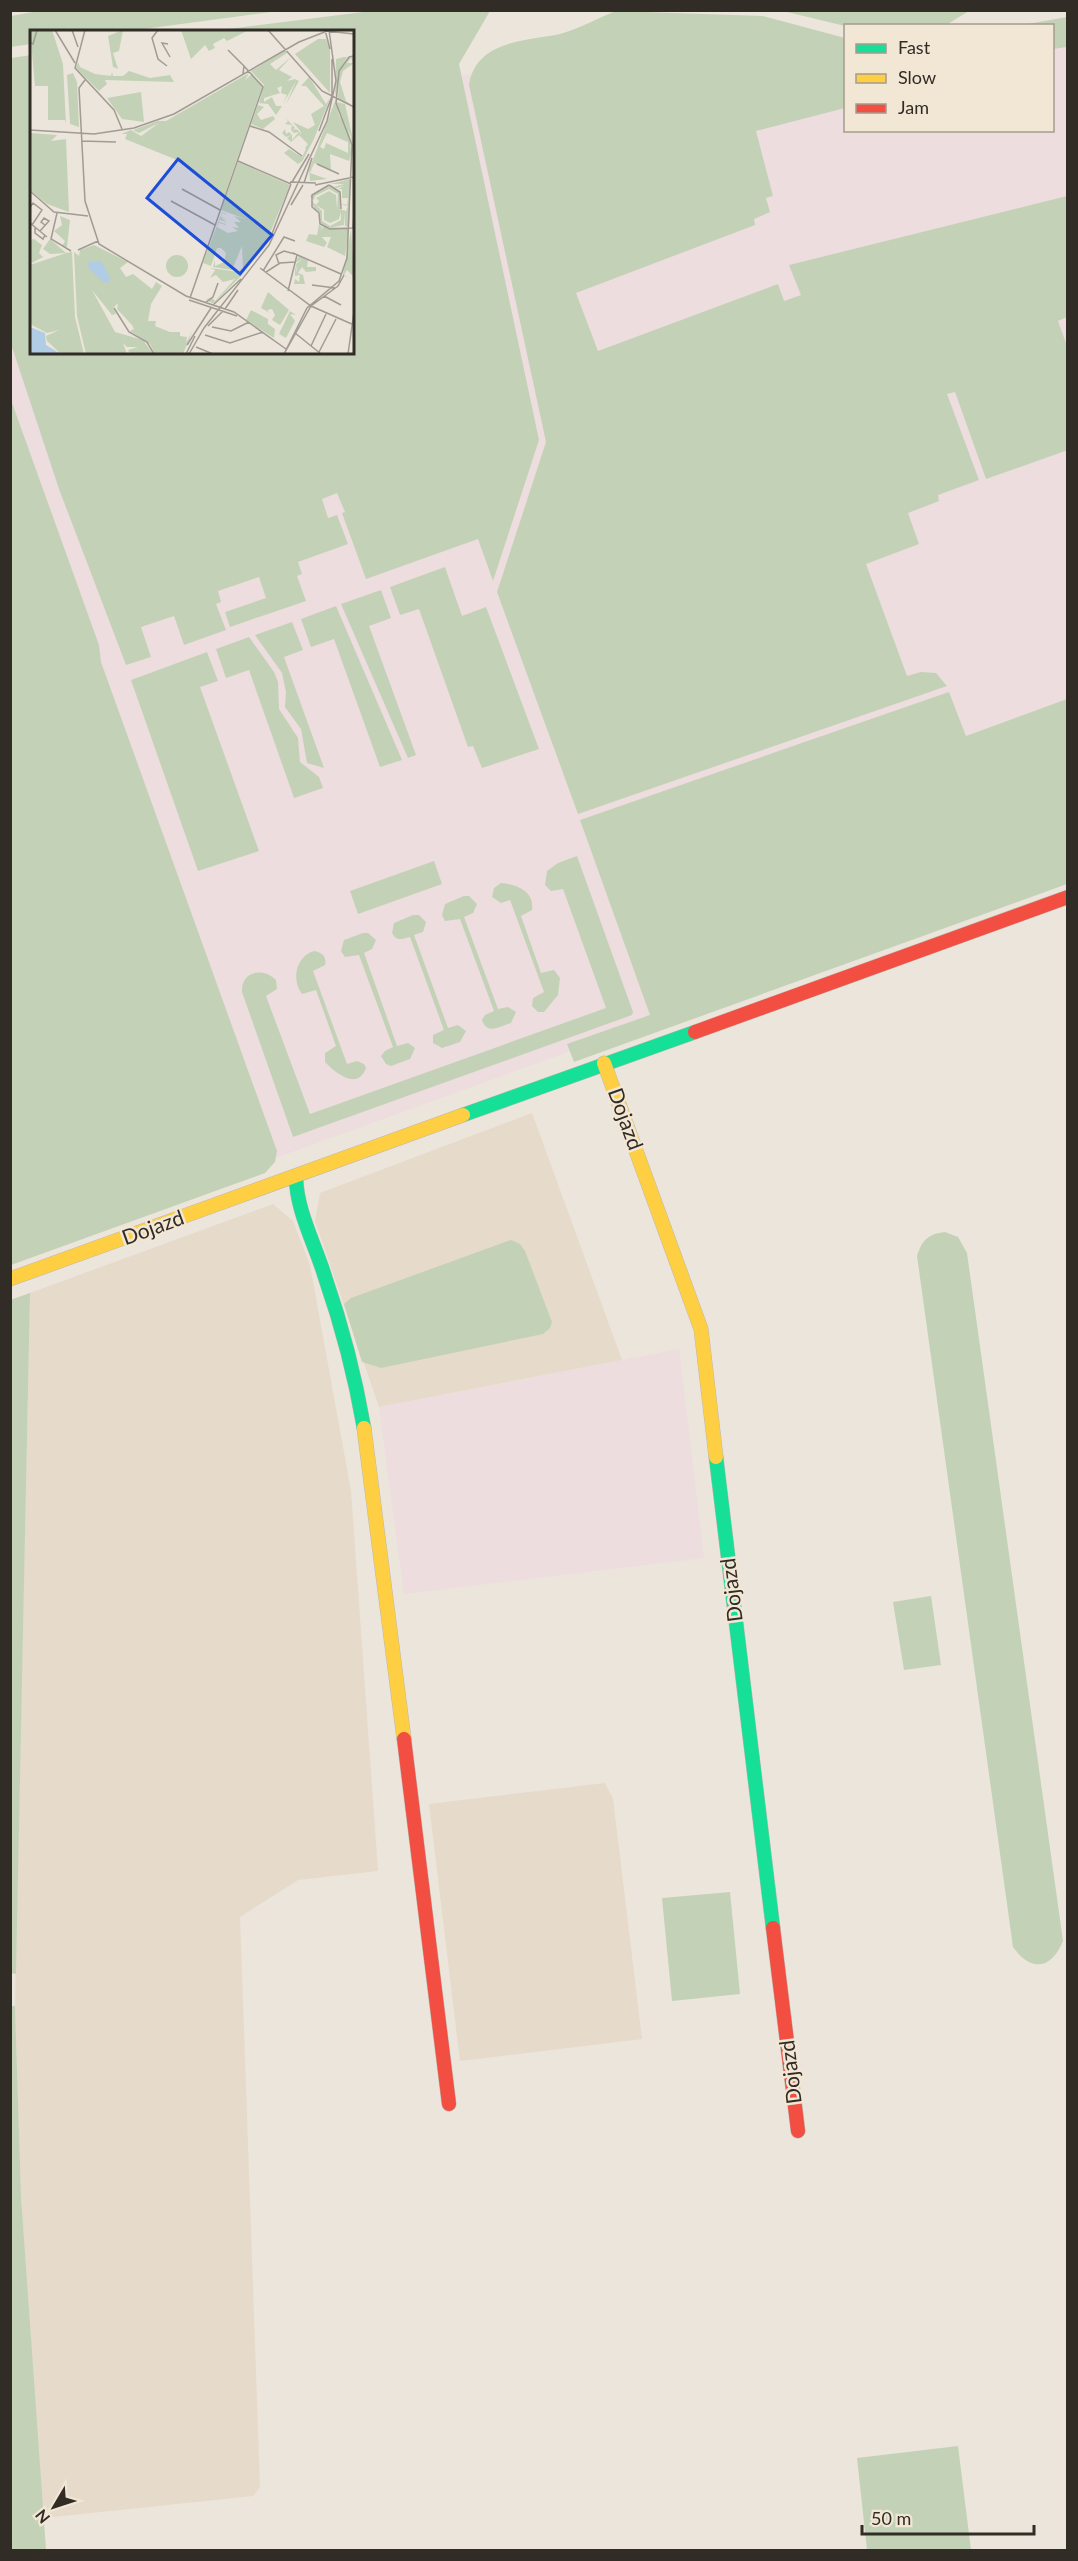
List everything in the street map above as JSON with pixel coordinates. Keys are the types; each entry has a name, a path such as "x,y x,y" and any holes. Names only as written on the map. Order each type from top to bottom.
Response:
{"street":[{"name":"Dojazd","path":"10,1279 1068,897"},
{"name":"Dojazd","path":"604,1063 700,1329 798,2132"},
{"path":"296,1176 296,1192 326,1278 356,1382 371,1467 449,2103"}],"shaded area":[{"path":"1067,17 1067,871 11,1254 11,192 30,337 30,354 354,354 354,104 477,72 844,55 844,132 1054,132 1054,25"},
{"path":"532,1113 622,1360 379,1407 315,1221 320,1193"},
{"path":"273,1204 293,1221 310,1265 351,1491 378,1871 298,1880 240,1917 260,2487 253,2496 43,2518 21,2196 15,2006 30,1293"},
{"path":"679,1349 704,1558 404,1594 379,1407"},
{"path":"605,1783 613,1799 642,2039 460,2061 429,1804"}],"green space":[{"path":"38,10 279,11 136,30 30,30 30,44 11,47 11,16"},
{"path":"371,11 490,11 459,64 539,440 493,581 478,539 366,579 337,493 322,499 328,518 337,515 348,544 298,562 302,574 297,576 306,601 230,627 225,612 266,598 259,577 218,591 221,602 216,604 226,630 184,645 174,616 141,627 151,657 126,665 59,489 11,344 11,58 30,55 30,354 354,354 354,30 220,30"},
{"path":"616,11 763,16 844,38 844,108 756,131 773,196 766,198 770,212 754,219 755,225 576,293 598,351 778,284 784,301 801,295 789,265 1067,196 1067,317 1058,321 1067,346 1068,450 986,479 955,392 947,394 979,480 938,495 939,501 908,513 919,544 866,564 907,676 921,672 936,673 947,686 578,814 497,592 546,442 469,85 481,59 492,51 518,41 560,34"},
{"path":"783,11 969,11 948,24 844,26"},
{"path":"1067,17 1067,47 1054,49 1054,24 1028,24"},
{"path":"11,400 99,645 101,662 277,1151 275,1162 265,1173 11,1265"},
{"path":"445,567 462,616 486,607 539,749 482,768 473,746 468,747 419,609 400,615 390,587"},
{"path":"381,590 391,618 369,626 416,755 408,758 341,604"},
{"path":"336,606 402,760 380,767 334,639 311,647 301,619"},
{"path":"292,622 303,650 284,657 324,768 307,763 301,729 285,707 286,692 282,673 255,635"},
{"path":"249,637 274,672 278,682 279,709 298,738 300,762 319,777 323,788 294,798 249,670 226,678 216,649"},
{"path":"207,652 218,681 200,687 259,851 198,871 131,680"},
{"path":"949,692 966,736 1067,699 1067,884 574,1062 567,1044 650,1015 580,820"},
{"path":"577,856 633,1012 632,1015 293,1137 242,992 245,979 254,973 265,973 276,980 277,989 266,996 310,1114 606,1008 563,889 551,891 545,885 547,871 558,863"},
{"path":"434,861 442,884 358,914 350,891"},
{"path":"501,883 518,887 531,898 532,910 521,916 541,973 554,970 560,978 558,995 544,1012 538,1012 532,1006 533,998 544,992 510,900 501,903 492,897 494,888"},
{"path":"469,896 477,904 473,913 464,917 498,1009 508,1007 516,1012 511,1023 498,1028 490,1029 484,1025 482,1020 485,1015 494,1011 460,919 445,921 442,915 445,904"},
{"path":"413,915 419,915 426,922 423,932 414,935 448,1028 458,1025 466,1031 460,1042 442,1048 433,1043 433,1035 444,1030 410,937 398,939 392,933 394,923"},
{"path":"368,933 376,940 372,949 364,953 397,1046 408,1043 415,1048 410,1059 391,1066 386,1064 381,1056 393,1047 359,955 345,957 341,951 344,940"},
{"path":"314,951 325,957 325,965 313,971 347,1064 357,1061 364,1064 366,1068 358,1078 346,1078 325,1062 325,1053 336,1046 316,990 302,994 299,988 296,976 299,963"},
{"path":"945,1232 958,1237 967,1253 1063,1941 1053,1958 1040,1964 1027,1961 1013,1947 917,1256 927,1239 934,1234"},
{"path":"511,1240 520,1244 525,1251 552,1322 550,1328 543,1334 381,1368 362,1362 344,1304 351,1298"},
{"path":"30,1293 16,1974 10,1973 10,1300"},
{"path":"931,1596 941,1665 904,1670 893,1602"},
{"path":"730,1892 740,1994 672,2001 662,1898"},
{"path":"11,2006 15,2006 21,2196 46,2550 11,2550"},
{"path":"958,2446 971,2550 867,2550 857,2458"}],"traffic: fast":[{"path":"463,1115 695,1032"},
{"path":"296,1176 299,1201 342,1333 364,1428"},
{"path":"716,1457 773,1928"}],"traffic: slow":[{"path":"604,1063 701,1329 716,1457"},
{"path":"10,1279 463,1115"},
{"path":"364,1428 404,1739"}],"traffic: jam":[{"path":"695,1032 1068,897"},
{"path":"404,1739 449,2104"},
{"path":"773,1928 798,2131"}]}
